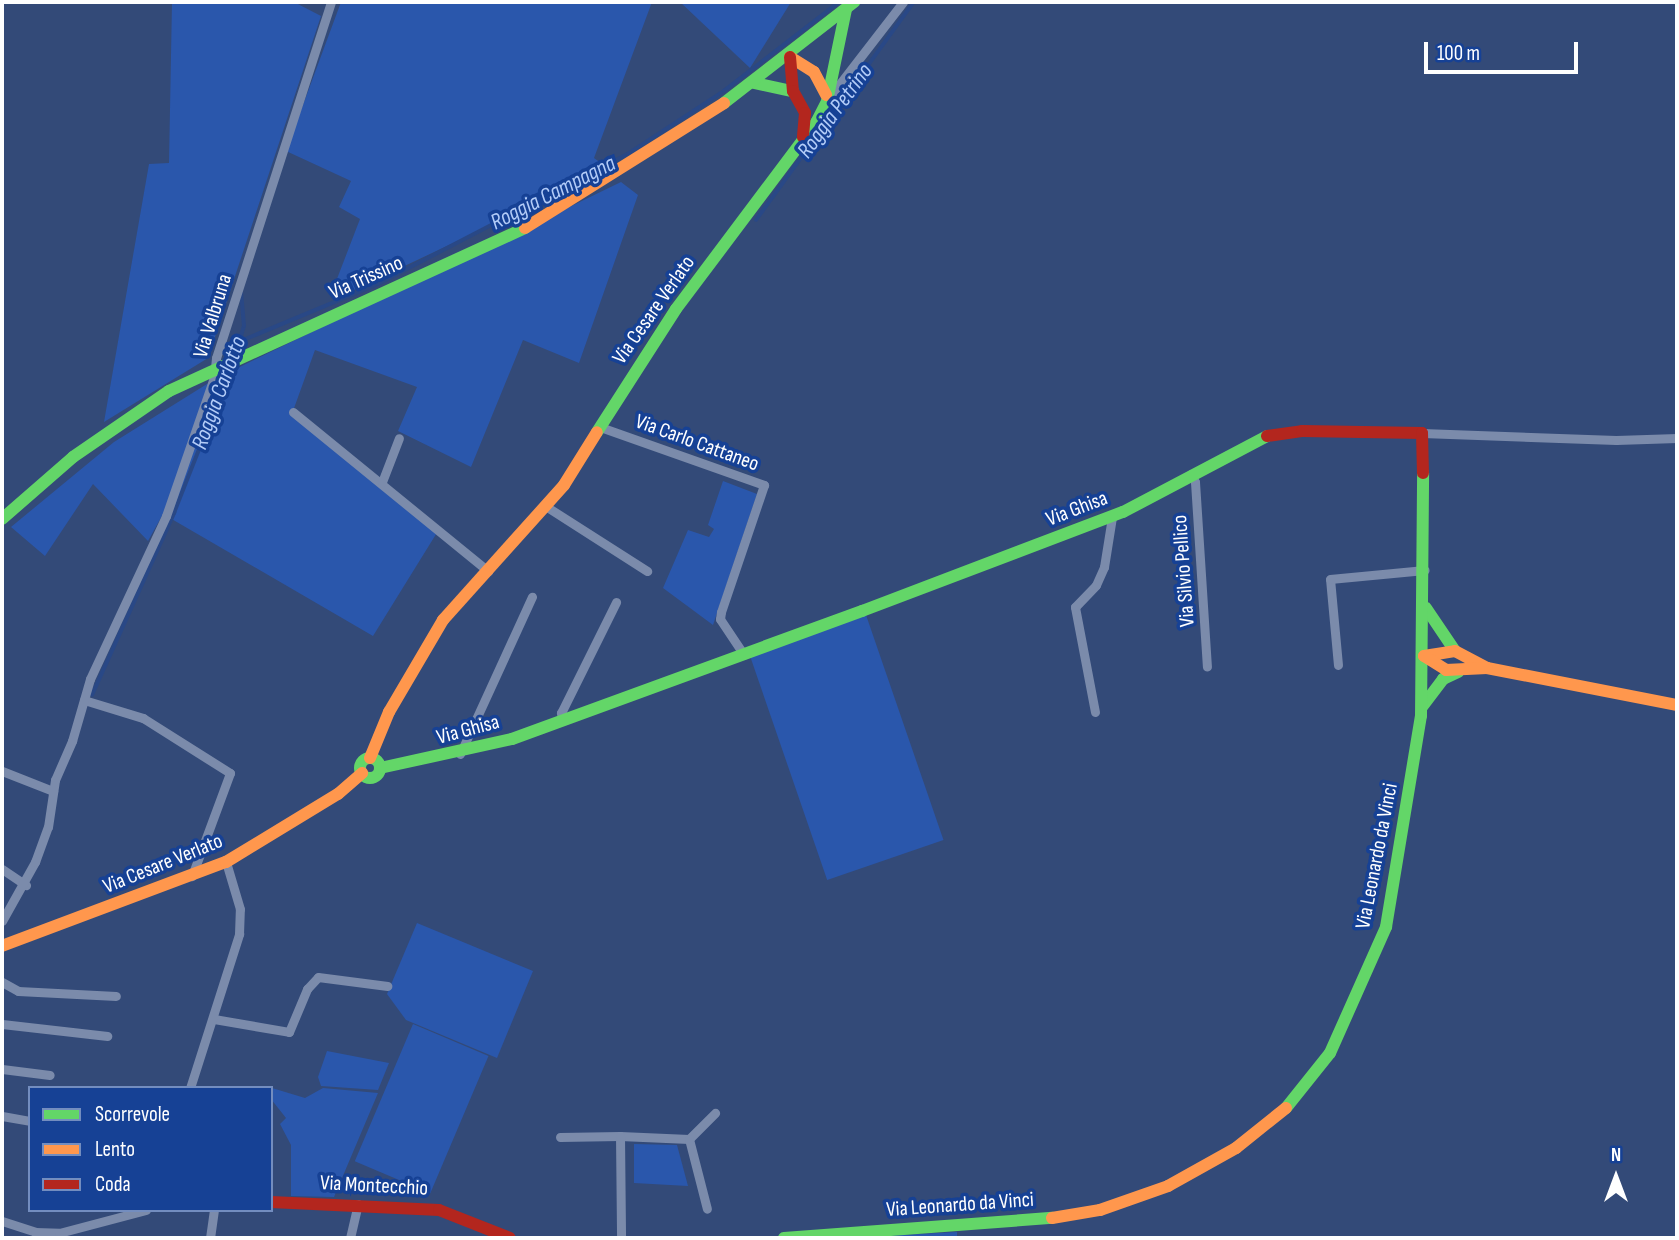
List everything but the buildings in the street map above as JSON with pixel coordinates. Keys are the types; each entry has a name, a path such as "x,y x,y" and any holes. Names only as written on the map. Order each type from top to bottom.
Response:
{"street":[{"name":"Via Valbruna","path":"2,921 26,885 48,827 53,791 84,700 166,516 331,2"},
{"name":"Via Cesare Verlato","path":"362,773 361,764 370,758 389,712 424,648 488,571 547,507 603,428 676,309 802,140 827,101 903,2"},
{"name":"Via Cesare Verlato","path":"827,101 850,5"},
{"name":"Via Cesare Verlato","path":"754,83 790,57 850,5"},
{"path":"790,57 822,81 827,101"},
{"path":"790,57 793,91 805,113 802,140"},
{"name":"Via Trissino","path":"2,519 73,457 169,391 214,368 524,228 631,165 754,83"},
{"path":"754,83 793,91"},
{"path":"293,412 488,571"},
{"name":"Via Carlo Cattaneo","path":"603,428 764,485 720,619 744,655"},
{"name":"Via Ghisa","path":"380,768 460,754 564,720 744,655 1112,517 1244,444 1281,433 1422,433 1616,440 1677,438"},
{"name":"Via Leonardo da Vinci","path":"784,1238 1032,1222 1100,1210 1168,1186 1236,1148 1292,1103 1330,1053 1386,927 1421,707 1425,607 1422,433"},
{"path":"382,482 399,438"},
{"name":"Via Silvio Pellico","path":"1191,474 1195,482 1208,667"},
{"path":"547,507 647,571"},
{"path":"1095,712 1075,607 1096,585 1104,567 1112,517"},
{"path":"1338,665 1330,579 1425,570"},
{"path":"460,754 532,597"},
{"path":"564,720 561,713 616,602"},
{"path":"1425,607 1455,651 1487,668 1677,705"},
{"path":"1424,656 1455,651"},
{"path":"1424,656 1440,668 1459,671 1487,668"},
{"path":"1421,707 1443,679 1459,671"},
{"path":"84,700 143,718 230,773 191,877"},
{"path":"370,758 380,768"},
{"name":"Via Cesare Verlato","path":"362,773 373,777 380,768"},
{"path":"2,771 53,791"},
{"name":"Via Cesare Verlato","path":"2,946 226,862 338,794 362,773"},
{"path":"191,1086 239,934 240,909 226,862"},
{"path":"2,869 26,885"},
{"path":"214,1019 289,1032 307,989 318,977 387,986"},
{"path":"2,982 18,992 116,996"},
{"path":"2,1024 107,1036"},
{"path":"2,1069 50,1075"},
{"path":"560,1137 689,1139 715,1113"},
{"path":"2,1116 28,1121"},
{"path":"620,1136 621,1238"},
{"path":"689,1139 707,1209"},
{"name":"Via Montecchio","path":"273,1202 358,1204 439,1210 497,1236 510,1238"},
{"path":"351,1238 358,1204"},
{"path":"2,1221 45,1236 138,1212"},
{"path":"210,1238 214,1212"}],"shaded area":[{"path":"172,2 294,2 321,16 208,358 104,422 149,164 169,163"},
{"path":"341,2 652,2 594,158 605,166 521,211 341,296 335,284 360,219 339,207 351,181 286,151"},
{"path":"680,2 791,2 750,68"},
{"path":"621,182 638,195 579,363 523,340 471,467 398,431 417,387 315,350 293,411 438,531 373,636 163,514 148,541 93,484 45,556 11,527 114,442 215,379"},
{"path":"723,481 757,494 713,625 663,588 688,530 709,537 714,529 708,525"},
{"path":"866,615 943,840 827,880 750,655"},
{"path":"417,923 533,971 497,1058 406,1020 387,994"},
{"path":"413,1024 488,1056 430,1193 355,1161"},
{"path":"327,1051 389,1063 378,1090 321,1086 318,1077"},
{"path":"273,1088 305,1098 323,1088 378,1093 334,1197 291,1196 291,1145 280,1124 286,1118 273,1102"},
{"path":"634,1144 677,1145 688,1186 634,1183"},
{"path":"957,1232 957,1238 845,1238"}],"waterway":[{"name":"Roggia Campagna","path":"241,341 378,284 628,154 724,91 839,2"},
{"name":"Roggia Petrino","path":"756,220 914,2"},
{"name":"Roggia Carlotto","path":"235,357 244,326 241,293"},
{"name":"Roggia Carlotto","path":"92,695 174,513 231,368"}],"traffic: fast":[{"path":"724,103 854,2"},
{"path":"597,432 676,309 817,121 827,101 846,9"},
{"path":"754,83 793,91"},
{"path":"2,519 73,457 169,391 525,228"},
{"path":"380,768 512,739 862,611 1123,512 1267,436"},
{"path":"1286,1108 1330,1053 1386,927 1421,716 1423,473"},
{"path":"1426,608 1455,651"},
{"path":"1422,707 1443,679 1458,672"},
{"path":"370,758 377,761 380,768 377,775 370,778 363,775 360,768 363,761 370,758"},
{"path":"784,1238 1052,1218"}],"traffic: slow":[{"path":"790,57 814,72 826,95"},
{"path":"525,228 724,103"},
{"path":"370,758 389,712 443,620 564,485 597,432"},
{"path":"1424,656 1455,651 1487,668 1677,705"},
{"path":"1424,656 1446,670 1487,668"},
{"path":"2,946 226,862 338,794 362,773"},
{"path":"1052,1218 1100,1210 1168,1186 1236,1148 1286,1108"}],"traffic: jam":[{"path":"790,57 793,91 805,113 803,137"},
{"path":"1267,436 1302,431 1422,433 1423,473"},
{"path":"273,1202 439,1210 510,1238"}]}
